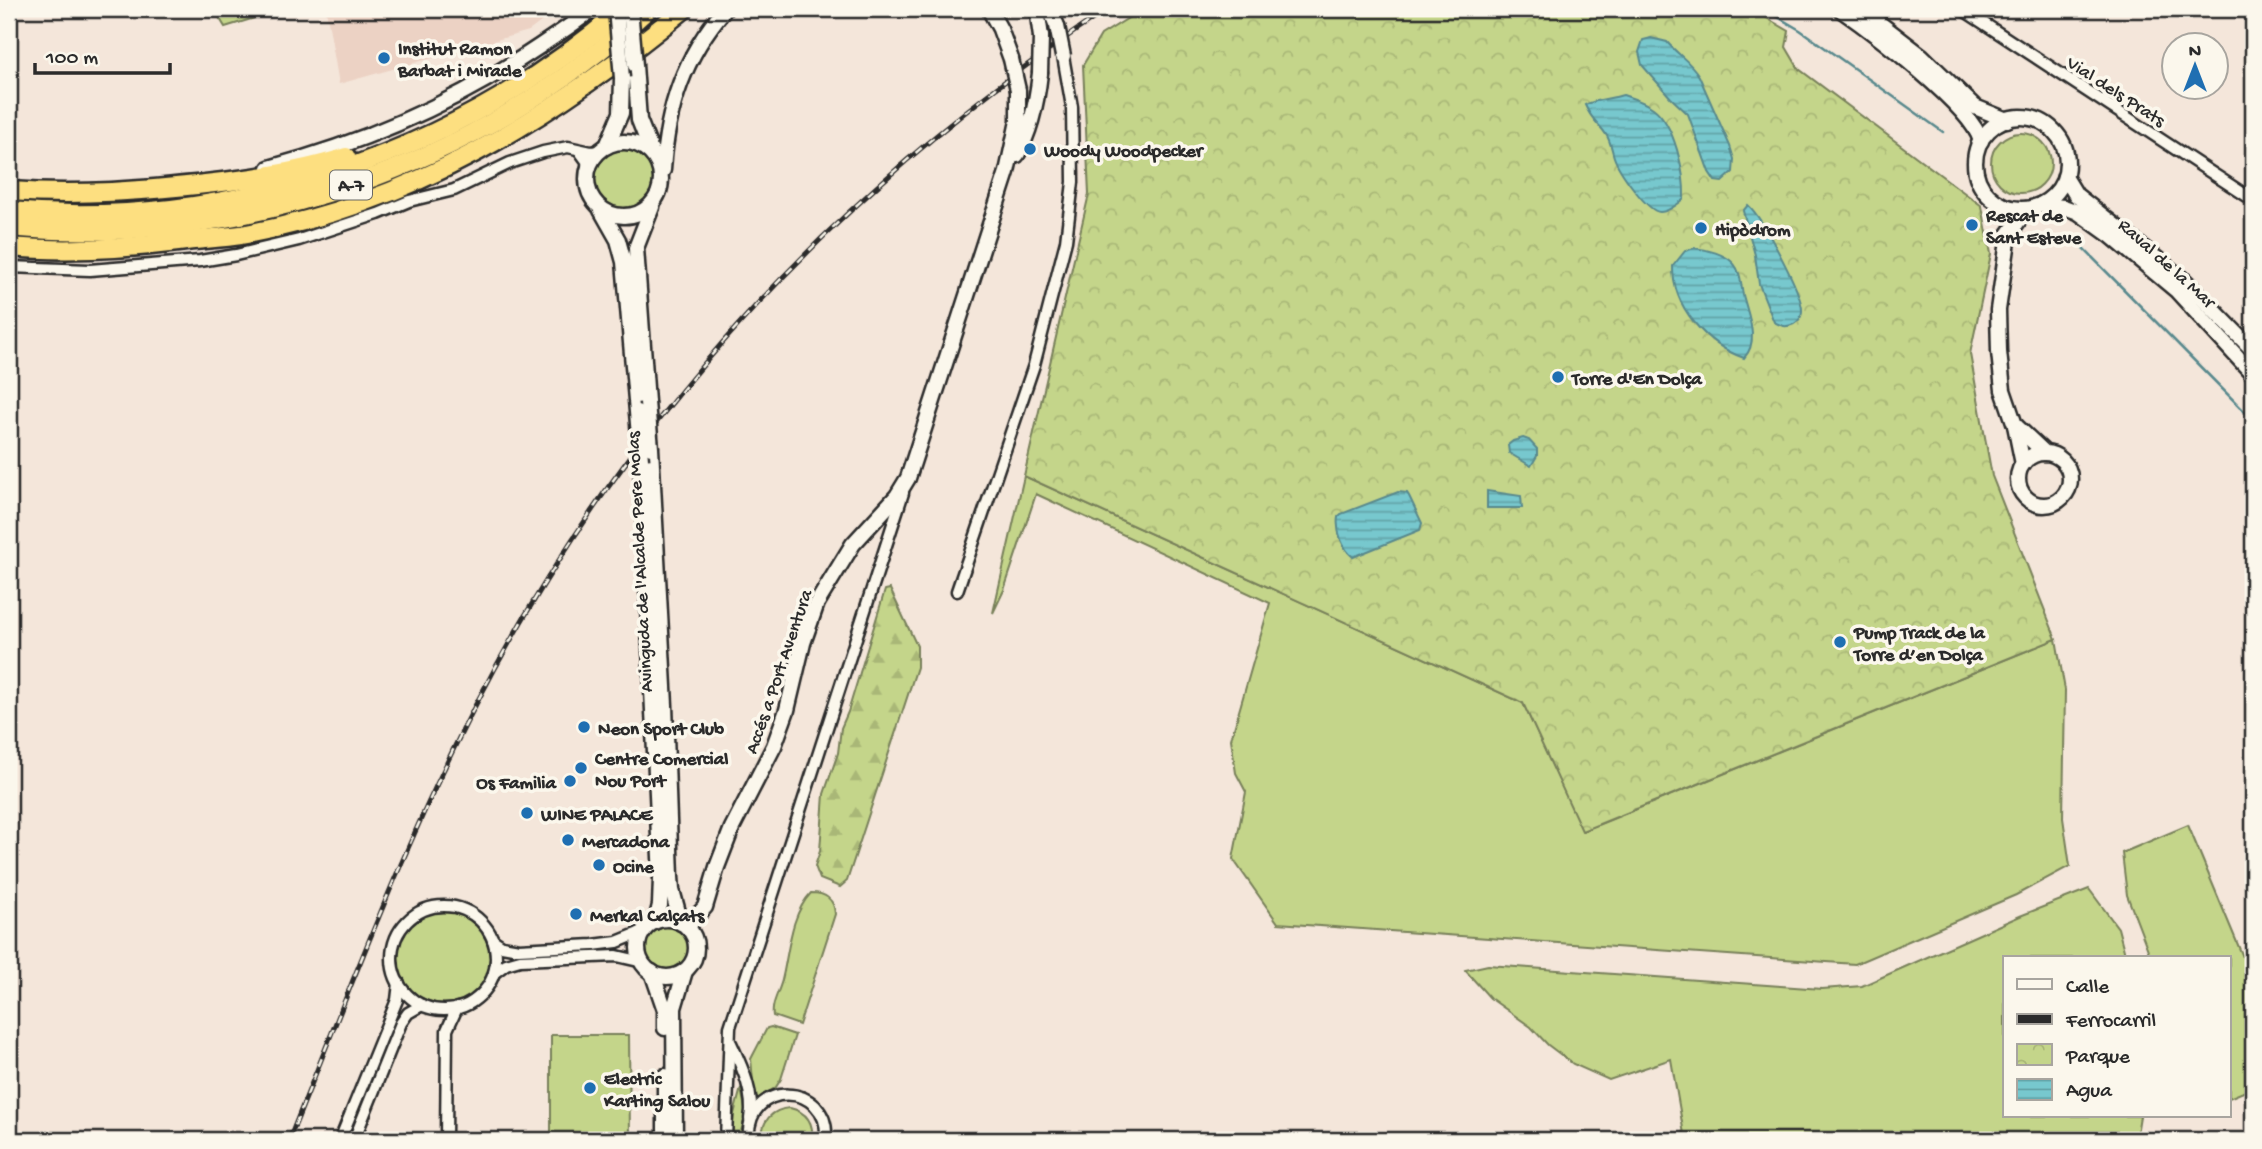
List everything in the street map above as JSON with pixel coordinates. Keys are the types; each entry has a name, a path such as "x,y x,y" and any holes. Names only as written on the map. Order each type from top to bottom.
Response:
{"highway":[{"name":"A-7","path":"9,211 59,214 127,212 191,206 290,186 354,166 415,142 475,113 573,50 623,9"},
{"name":"A-7","path":"9,227 80,230 179,224 244,213 331,192 389,171 493,121 577,66 648,9"},
{"path":"9,247 83,250 139,247 243,234 307,219 369,200 438,172 496,142 561,103 684,9"},
{"path":"9,191 92,194 244,180 338,160 455,116 475,113"},
{"path":"181,242 315,203 331,192"}],"street":[{"path":"215,183 325,152 417,116 484,82 592,9"},
{"path":"588,170 604,149 621,113 622,78 616,9"},
{"path":"630,9 639,120 654,157"},
{"path":"579,149 587,160 590,193 598,205 616,216 646,210 654,202 662,182 665,136 679,83 697,46 725,9"},
{"name":"Accés a Port Aventura","path":"726,1140 730,1027 1007,172 1018,121 1018,90 1011,59 989,9"},
{"path":"1007,172 1024,143 1036,101 1041,37 1037,9"},
{"path":"957,591 1034,365 1066,241 1073,182 1072,107 1053,9"},
{"path":"1840,9 1915,67 1970,120 1978,130 1981,141"},
{"path":"1861,9 1922,57 1975,107 2007,120"},
{"name":"Vial dels Prats","path":"1962,9 2253,200"},
{"path":"2009,234 2034,207 2058,191 2065,177 2067,156 2062,142 2054,131 2035,120 2007,120 1989,131 1981,141 1976,158 1977,176 1986,192 2000,204 2009,234 1998,310 1999,352 2003,390 2015,425 2023,464"},
{"path":"9,267 90,270 200,261 236,255 299,240 409,201 442,194 510,163 568,147 591,152 615,143 633,143 649,151 654,157 659,165 662,182"},
{"name":"Raval de la Mar","path":"2065,177 2076,195 2185,281 2253,350"},
{"name":"Avinguda de l'Alcalde Pere Molas","path":"650,926 660,905 660,864 641,460 642,407 636,248 654,202"},
{"name":"Raval de la Mar","path":"2000,204 2008,207 2064,207 2078,212 2177,291 2253,374"},
{"name":"Avinguda de l'Alcalde Pere Molas","path":"598,205 618,240 624,262 642,407 651,448 671,877 672,890 684,925"},
{"path":"2015,425 2045,453 2062,459 2070,475 2067,492 2055,503 2039,504 2024,495 2018,477 2023,464 2035,455 2045,453"},
{"name":"Accés a Port Aventura","path":"684,925 705,907 727,839 774,746 787,710 803,642 817,603 853,544 897,496 908,478"},
{"path":"446,906 463,909 484,925 493,940 496,962 494,973 483,992 471,1002 457,1008 422,1005 409,996 399,983 392,959 395,943 402,927 423,910 446,906"},
{"path":"493,940 502,946 519,949 593,945 617,942 671,919 684,925 694,936 696,951 694,960 685,971 674,1008 675,1140"},
{"path":"650,926 639,946 665,1010 665,1140"},
{"path":"494,973 506,964 520,960 617,956 632,958 666,976 685,971"},
{"path":"340,1140 397,1000 399,983"},
{"path":"354,1140 401,1023 408,1013 422,1005"},
{"path":"434,1008 447,1030"},
{"path":"446,1140 447,1030 457,1008"},
{"path":"730,1039 745,1075 751,1110 749,1140"},
{"path":"748,1126 758,1106 767,1099 789,1094 800,1096 817,1108 826,1127 826,1140"}],"shaded area":[{"name":"Institut Ramon Barbat i Miracle","path":"326,9 558,9 529,31 339,84"}],"green space":[{"path":"214,9 284,9 225,27"},
{"path":"1143,9 1751,9 1789,31 1786,47 1799,69 1982,206 1991,254 1970,354 1992,476 2056,639 1582,831 1523,703 1024,476 1089,194 1083,65 1101,35"},
{"path":"2015,133 2027,133 2043,141 2049,151 2049,175 2043,185 2027,193 2015,193 1999,185 1991,169 1991,157 1999,141"},
{"path":"624,150 635,152 648,163 653,179 651,190 640,203 624,208 613,206 600,195 595,179 597,168 608,155"},
{"path":"1024,476 1523,703 1583,831 2056,639 2065,690 2063,818 2070,866 2016,895 1855,964 1278,923 1233,859 1246,792 1236,773 1231,739 1270,603 1036,494 1004,590 993,613"},
{"path":"890,589 917,646 917,667 847,881 840,887 820,879 815,866 820,851 824,794 838,753 841,728 885,590"},
{"path":"2188,825 2253,981 2253,1088 2230,1098 2230,956 2150,956 2127,895 2122,853"},
{"path":"2089,889 2118,928 2125,956 2003,956 2003,1118 2140,1118 2136,1140 1685,1140 1671,1059 1609,1080 1573,1064 1548,1045 1531,1027 1490,998 1465,970 1488,965 1822,989 1862,986 2020,916"},
{"path":"811,893 828,898 833,904 835,914 799,1025 773,1016 773,1012 794,923"},
{"path":"444,912 461,916 476,926 486,941 490,958 486,975 476,990 461,1000 444,1004 427,1000 412,990 402,975 398,958 402,941 412,926 427,916"},
{"path":"667,926 676,927 683,932 688,939 688,957 683,964 676,969 667,970 658,969 651,964 646,957 645,948 646,939 651,932 658,927"},
{"path":"767,1028 795,1035 781,1079 776,1087 755,1102 751,1059"},
{"name":"Electric Karting Salou","path":"551,1035 629,1035 630,1140 551,1140"},
{"path":"741,1088 746,1114 741,1131 742,1140 731,1140 734,1114"},
{"path":"790,1108 801,1112 808,1119 812,1128 812,1140 763,1140 765,1122 778,1111"}],"water":[{"path":"1651,38 1667,42 1699,76 1734,159 1733,172 1722,182 1715,181 1709,172 1688,114 1642,65 1639,52 1643,40"},
{"path":"1623,95 1653,108 1661,115 1673,137 1683,176 1684,199 1666,211 1654,210 1627,180 1614,157 1610,141 1585,105"},
{"path":"1748,205 1772,239 1796,289 1802,313 1794,324 1784,326 1774,322 1759,284 1755,255 1743,211"},
{"path":"1694,248 1726,257 1738,271 1752,336 1749,351 1744,358 1717,344 1705,334 1685,310 1678,296 1673,266 1685,251"},
{"path":"1523,438 1529,440 1537,449 1537,456 1531,466 1509,453 1508,445"},
{"path":"1487,491 1521,496 1522,508 1487,508"},
{"path":"1398,492 1407,493 1409,496 1422,523 1420,530 1353,557 1341,539 1338,517"}],"waterway":[{"path":"1764,9 1800,30 1943,132"},
{"path":"2083,248 2253,420"}],"railway":[{"path":"289,1140 377,921 449,759 475,706 534,601 599,501 669,406 746,316 829,232 916,152 1010,78 1108,9"}],"place":[{"name":"Institut Ramon Barbat i Miracle","path":"384,58"},
{"name":"Woody Woodpecker","path":"1030,149"},
{"name":"Rescat de Sant Esteve","path":"1972,225"},
{"name":"Hipòdrom","path":"1701,228"},
{"name":"Torre d'En Dolça","path":"1558,377"},
{"name":"Pump Track de la Torre d’en Dolça","path":"1840,642"},
{"name":"Neon Sport Club","path":"584,727"},
{"name":"Centre Comercial Nou Port","path":"581,768"},
{"name":"Os Familia","path":"570,781"},
{"name":"WINE PALACE","path":"527,813"},
{"name":"Mercadona","path":"568,840"},
{"name":"Ocine","path":"599,865"},
{"name":"Merkal Calçats","path":"576,914"},
{"name":"Electric Karting Salou","path":"590,1088"}]}
